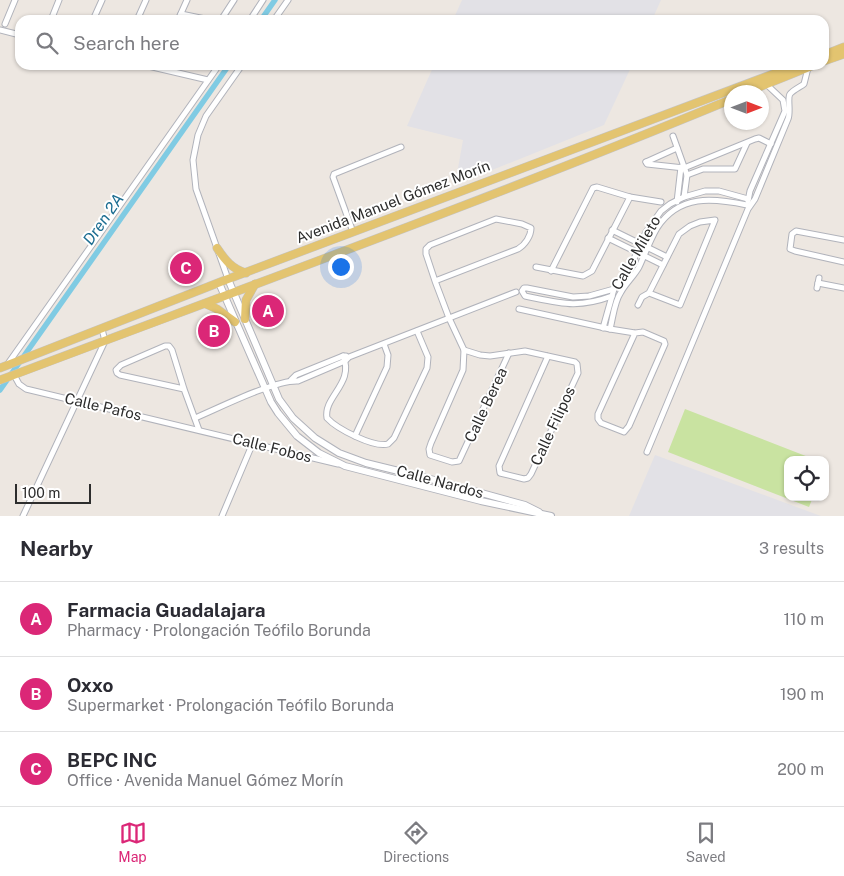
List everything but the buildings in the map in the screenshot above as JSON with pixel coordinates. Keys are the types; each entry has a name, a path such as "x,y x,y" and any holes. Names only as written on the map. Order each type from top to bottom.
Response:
{"main road":[{"path":"829,53 844,47"},
{"path":"829,60 844,54"},
{"name":"Avenida Manuel Gómez Morín","path":"758,85 787,70"},
{"name":"Avenida Manuel Gómez Morín","path":"3,367 353,232 798,70"},
{"name":"Avenida Manuel Gómez Morín","path":"0,380 206,304 233,292 613,148 724,102"},
{"path":"217,248 237,270 246,272"},
{"path":"245,320 246,300 255,284"},
{"path":"206,304 224,313 236,324"}],"street":[{"path":"5,24 15,0"},
{"path":"53,15 59,0"},
{"path":"95,15 102,0"},
{"path":"140,15 146,0"},
{"path":"186,15 181,14 187,0"},
{"path":"224,15 234,0"},
{"path":"253,15 263,0"},
{"path":"278,15 288,0"},
{"path":"0,30 15,34"},
{"path":"165,70 208,80"},
{"path":"3,367 215,70"},
{"path":"228,279 196,189 193,160 198,135 206,116 238,70"},
{"path":"747,207 755,199 788,119 791,109 791,92 804,84 809,70"},
{"path":"647,452 785,111 785,104 779,95 764,81"},
{"path":"673,136 682,167 687,175 684,196"},
{"path":"677,148 646,162 647,164 682,167 759,138 771,144"},
{"path":"687,175 703,169 735,169 747,143"},
{"path":"353,232 334,174 402,147"},
{"path":"679,207 676,200 682,167"},
{"path":"551,271 594,188 597,187 630,197 661,202"},
{"name":"Calle Mileto","path":"604,328 614,289 629,270 646,232 661,211 676,200 694,193 712,191 748,199"},
{"path":"536,267 583,276 588,274 592,271 630,197"},
{"name":"Calle Mileto","path":"610,329 620,292 633,277 658,227 668,215 679,207 706,199 719,199 747,207"},
{"path":"435,281 518,249 524,245 530,236 531,228 522,224 496,220 430,245 426,248 426,254 435,281 449,318 464,350 490,356 525,350 548,356"},
{"path":"638,306 642,297 648,293 679,234 700,222 715,220 680,305 648,293"},
{"path":"612,230 667,257"},
{"path":"844,240 794,232 790,249 795,252 844,262"},
{"path":"608,238 663,265"},
{"name":"Calle Nardos","path":"228,279 279,399 294,418 315,438 339,453 366,463 525,505 540,513"},
{"name":"Calle Nardos","path":"219,283 265,389 278,414 297,436 319,453 345,466 481,501 551,516"},
{"path":"818,283 844,288"},
{"path":"612,296 590,303 572,304 526,296 522,292 523,289 527,288 567,297 579,297 614,289"},
{"path":"291,380 296,375 324,364 384,344 516,292"},
{"path":"519,309 604,328 635,333 643,332 662,339 665,344 629,426 624,432 601,422 598,419 598,414 635,333"},
{"path":"236,324 245,320"},
{"path":"23,516 105,341 102,329"},
{"path":"346,358 346,374 327,411 328,418 355,436 382,445 388,444 394,438 427,368 428,357 417,331"},
{"path":"355,436 387,367 388,355 384,344"},
{"path":"184,389 125,376 117,373 116,370 121,365 169,346 199,430"},
{"name":"Calle Berea","path":"464,350 463,370 430,444 428,453 433,457 456,463 462,457 510,353"},
{"name":"Calle Filipos","path":"548,356 575,362 578,367 578,373 528,478 520,479 500,472 498,469 548,356"},
{"path":"195,418 273,385 291,380 298,381 326,370 346,358"},
{"path":"324,364 326,370"},
{"name":"Calle Pafos","path":"12,376 26,389 199,430"},
{"name":"Calle Fobos","path":"199,430 252,445 345,466"},
{"path":"222,516 252,445"}],"shaded area":[{"path":"462,0 661,0 654,15 455,15"},
{"path":"432,70 630,70 604,125 455,185 463,140 407,126"},
{"path":"655,455 821,516 629,516"}],"green space":[{"path":"685,409 806,456 784,456 784,497 668,452"},
{"path":"794,501 811,501 809,507"}],"waterway":[{"name":"Dren 2A","path":"264,15 275,0"},
{"name":"Dren 2A","path":"0,390 225,70"}],"place":[{"name":"BEPC INC","path":"186,268"},
{"name":"Farmacia Guadalajara","path":"268,311"},
{"name":"Oxxo","path":"214,331"}]}
